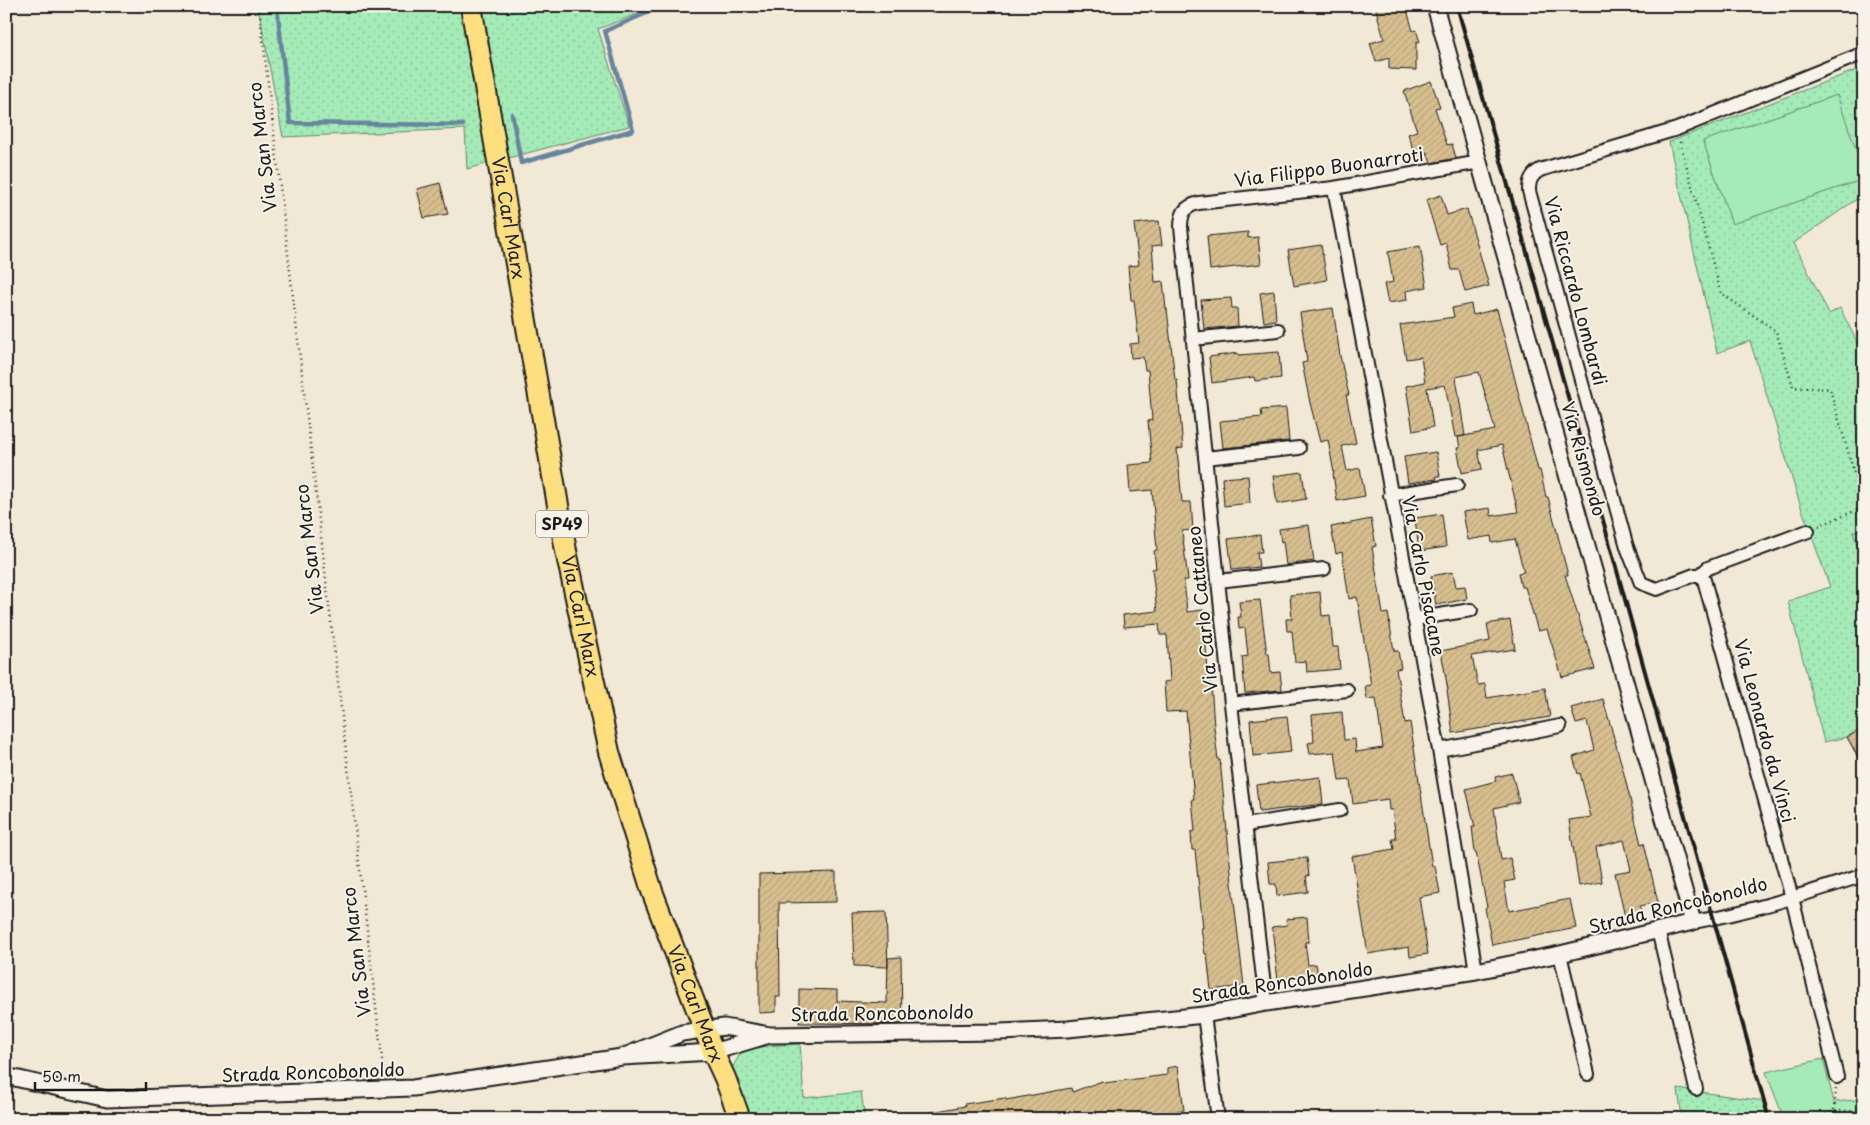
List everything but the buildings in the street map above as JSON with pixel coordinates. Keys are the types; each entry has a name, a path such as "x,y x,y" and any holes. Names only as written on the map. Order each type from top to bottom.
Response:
{"main road":[{"name":"Via Carl Marx","path":"471,6 566,551 609,752 652,891 704,1030 740,1119"}],"street":[{"name":"Via Rismondo","path":"1436,6 1693,922"},
{"name":"Via Riccardo Lombardi","path":"1808,531 1708,568 1700,575 1694,575 1657,589 1641,583 1624,537 1529,190 1529,182 1533,174 1540,170 1677,129 1864,53"},
{"name":"Via Filippo Buonarroti","path":"1184,210 1199,203 1334,188 1480,162"},
{"name":"Via Carlo Pisacane","path":"1334,188 1439,750 1476,971"},
{"name":"Via Carlo Cattaneo","path":"1184,210 1181,226 1231,704 1266,1003"},
{"path":"1193,339 1278,330"},
{"path":"1205,458 1299,448"},
{"path":"1390,495 1457,485"},
{"path":"1218,581 1324,569"},
{"name":"Via Leonardo da Vinci","path":"1700,575 1704,580 1792,898 1837,1077"},
{"path":"1414,619 1471,610"},
{"path":"1231,704 1347,690"},
{"path":"1439,750 1560,726"},
{"path":"1245,825 1340,810"},
{"name":"Strada Roncobonoldo","path":"622,1057 682,1033 724,1027 770,1034 998,1032 1068,1029 1204,1015 1266,1003 1476,971 1560,954 1658,930 1713,919 1792,898 1864,875"},
{"path":"1658,930 1696,1089"},
{"path":"1560,954 1588,1074"},
{"path":"1204,1015 1218,1119"},
{"name":"Strada Roncobonoldo","path":"6,1076 106,1099 386,1090 413,1088 622,1057 713,1052 770,1034"}],"path":[{"name":"Via San Marco","path":"259,6 386,1090"},
{"path":"1677,129 1721,293 1776,331 1793,388 1830,389 1864,507 1808,531"},
{"path":"1834,1110 1837,1077"},
{"path":"1817,1119 1822,1114 1834,1110 1864,1112"},
{"path":"764,1119 816,1112 834,1119"}],"green space":[{"path":"258,6 658,6 598,29 629,126 467,169 465,129 283,137"},
{"path":"1864,67 1864,109 1860,111 1864,120 1864,194 1794,243 1829,314 1840,308 1864,356 1864,768 1847,737 1824,742 1788,601 1830,587 1799,501 1750,341 1717,353 1669,142"},
{"path":"1837,95 1864,173 1864,179 1732,224 1703,141"},
{"path":"1864,528 1864,567 1853,532"},
{"path":"800,1044 804,1098 861,1092 865,1119 750,1119 731,1070 741,1052 765,1046"},
{"path":"1823,1059 1834,1102 1864,1099 1864,1119 1784,1119 1766,1072"},
{"path":"1678,1089 1764,1101 1768,1119 1682,1119"}],"waterway":[{"path":"277,6 290,123 463,125"},
{"path":"512,114 521,163 633,130 605,31 663,6"}],"railway":[{"path":"1457,6 1601,513 1769,1119"}]}
